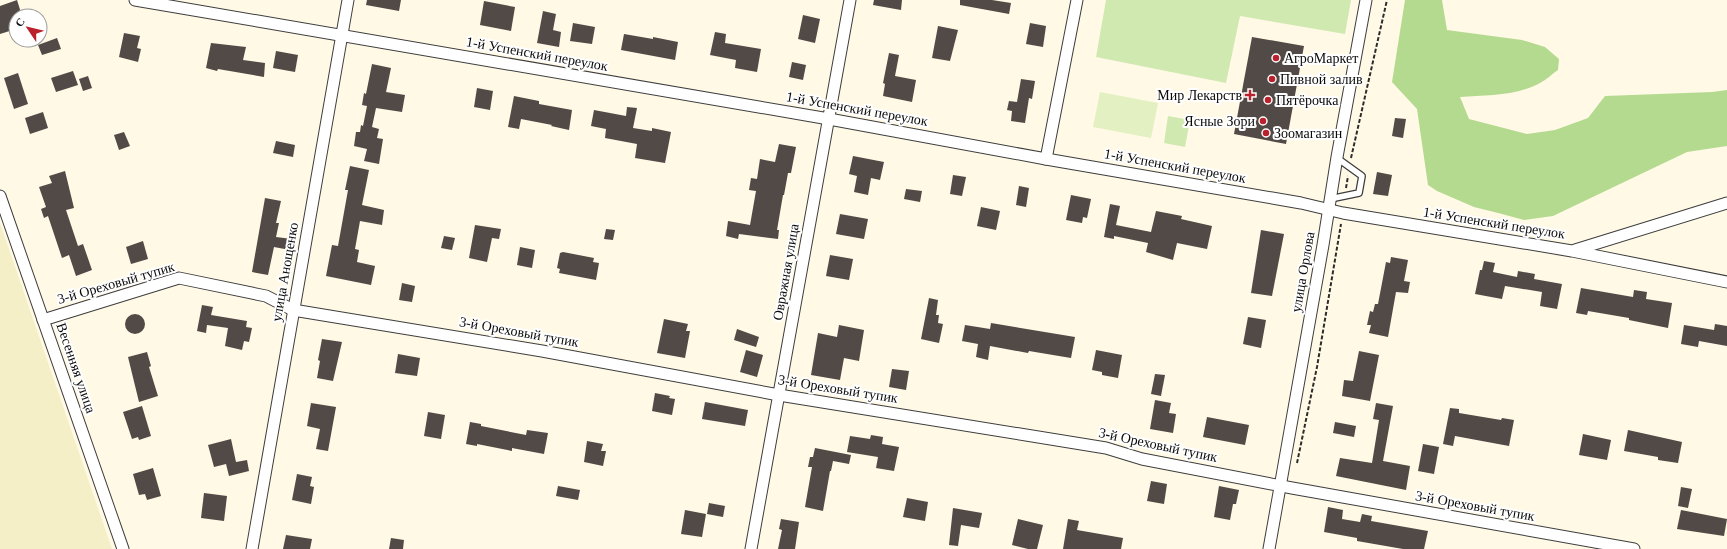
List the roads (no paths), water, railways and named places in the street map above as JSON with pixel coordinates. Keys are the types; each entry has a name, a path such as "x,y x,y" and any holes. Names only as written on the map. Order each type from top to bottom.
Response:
{"street":[{"name":"1-й Успенский переулок","path":"135,0 829,119 1046,159 1301,203 1329,204 1343,213 1572,251 1727,282"},
{"name":"улица Анощенко","path":"252,549 348,0"},
{"name":"Овражная улица","path":"751,549 850,0"},
{"path":"1046,159 1077,0"},
{"name":"улица Орлова","path":"1269,549 1366,0"},
{"name":"Весенняя улица","path":"0,196 123,549"},
{"name":"1-й Успенский переулок","path":"1572,251 1727,203"},
{"name":"3-й Ореховый тупик","path":"43,320 179,278 266,296 293,310 542,351 779,395 1106,448 1142,459 1634,549"}],"lane":[{"path":"1329,204 1358,193 1362,176 1337,158"}],"place":[{"name":"АгроМаркет","path":"1276,58"},
{"name":"Пивной залив","path":"1272,79"},
{"name":"Мир Лекарств","path":"1250,95"},
{"name":"Пятёрочка","path":"1268,100"},
{"name":"Ясные Зори","path":"1263,121"},
{"name":"Зоомагазин","path":"1266,133"}]}
